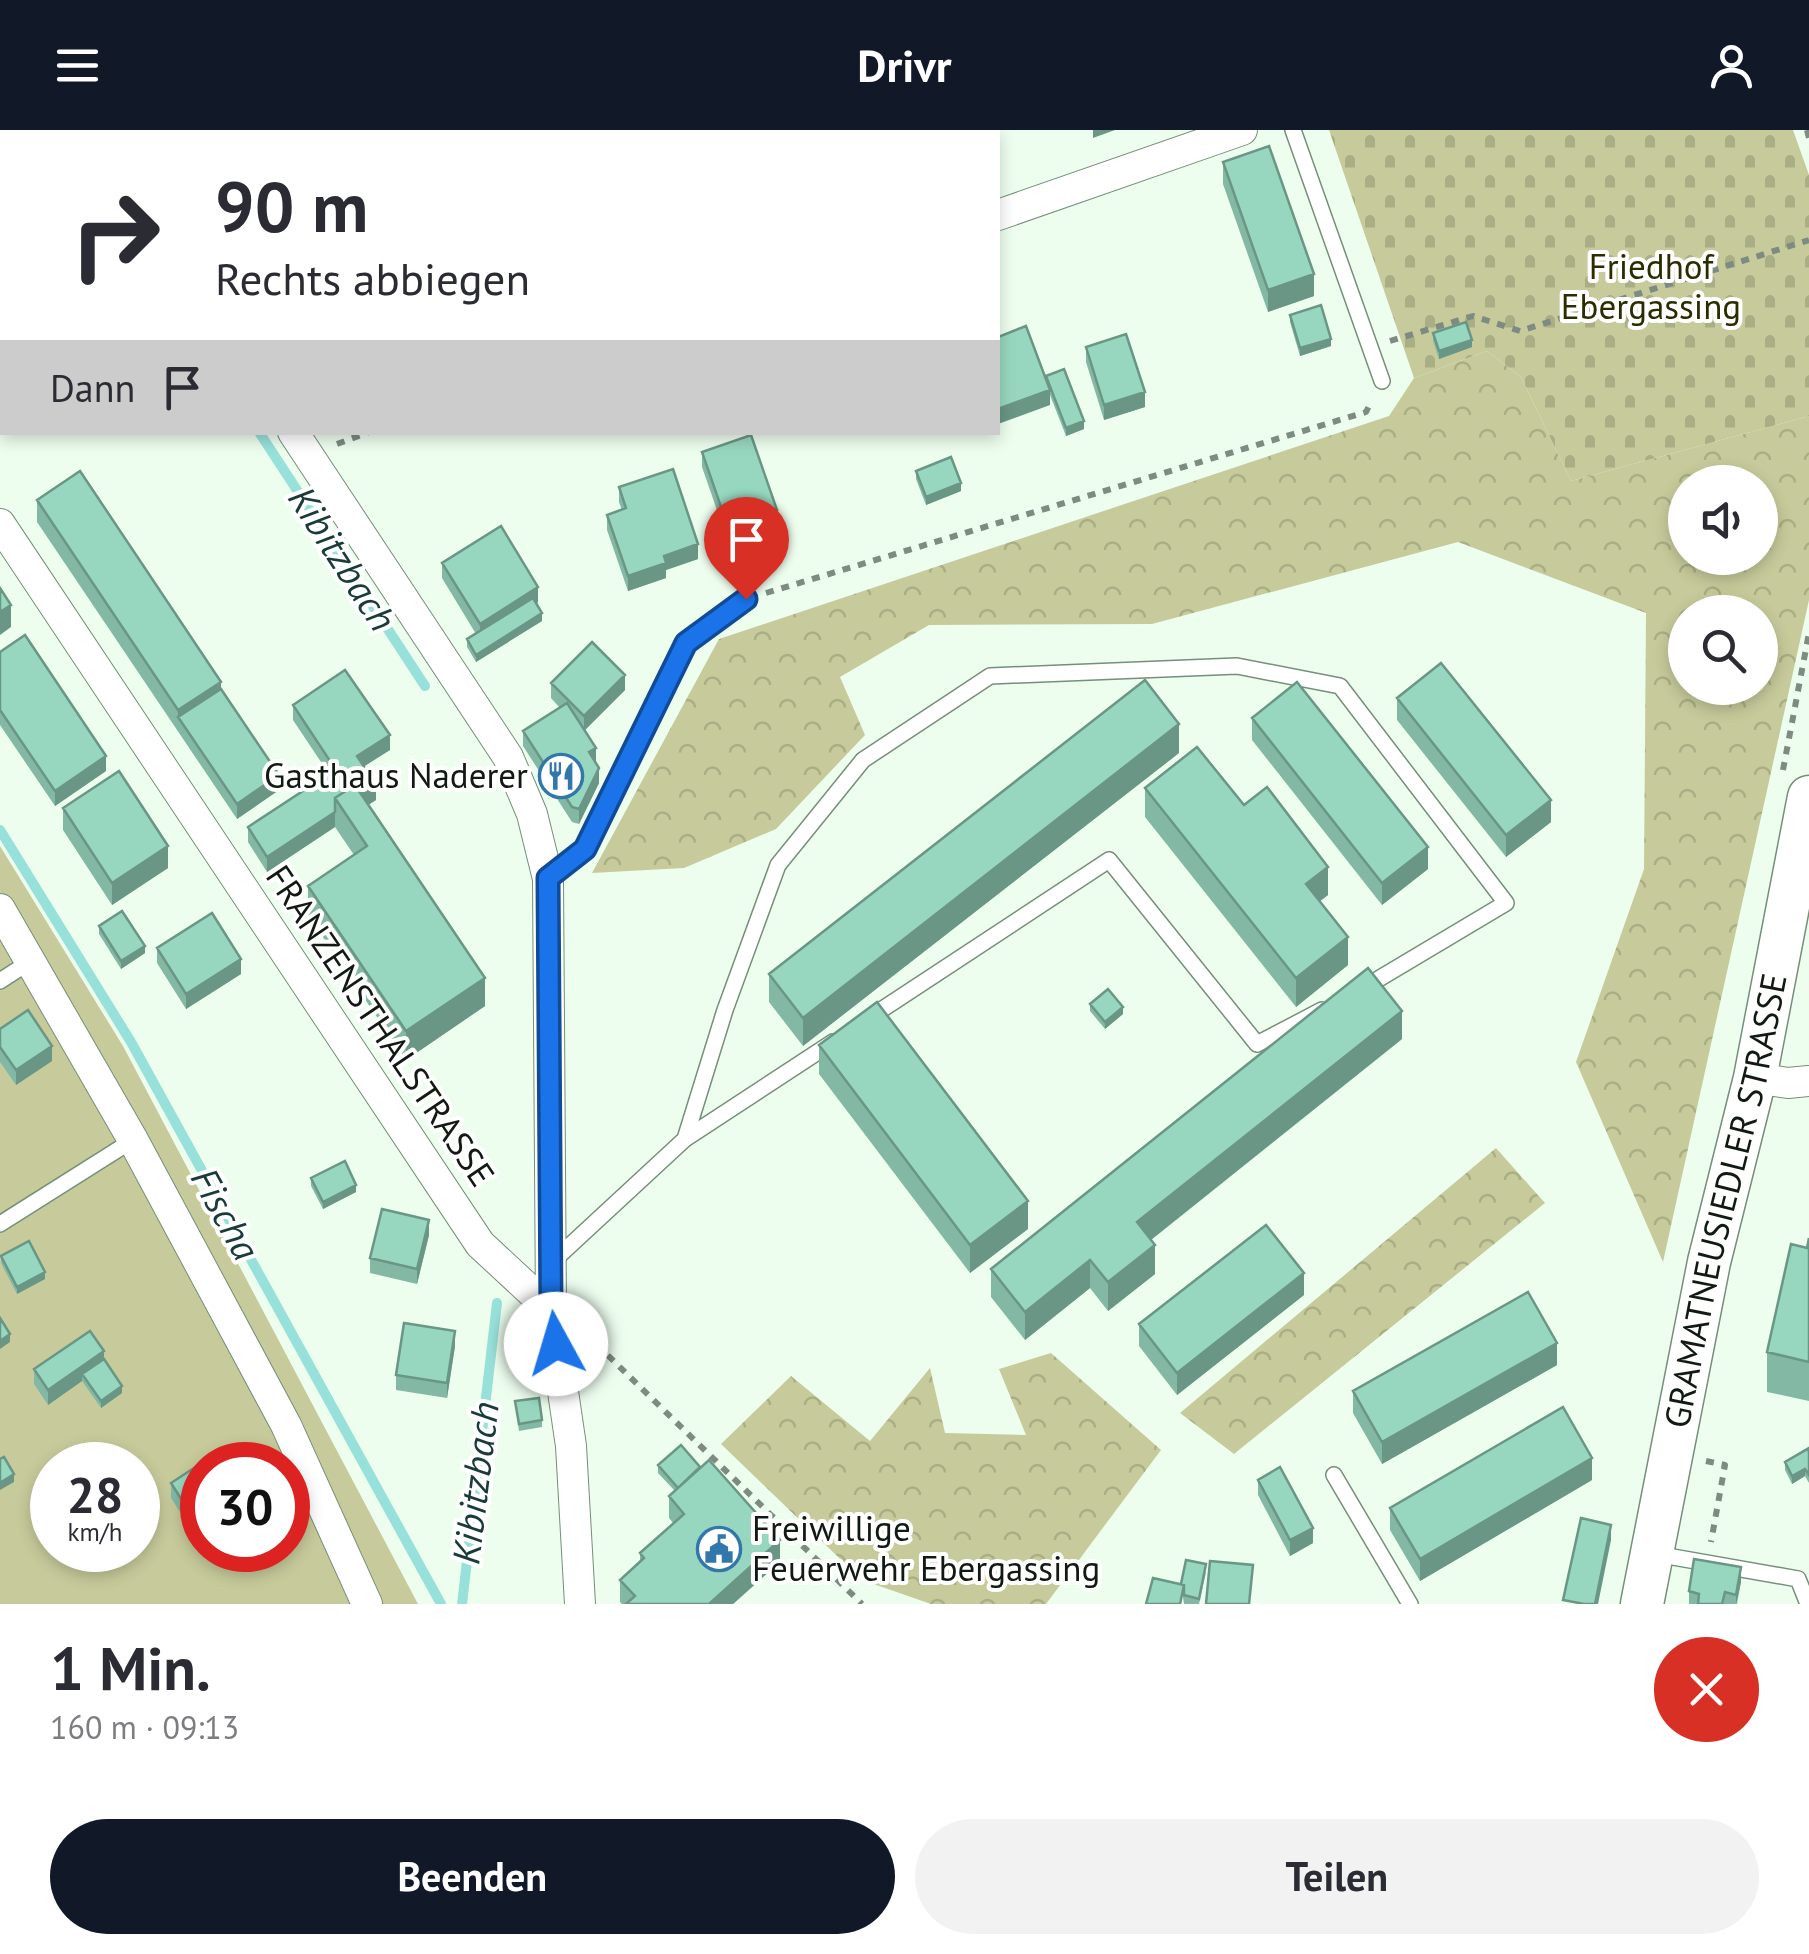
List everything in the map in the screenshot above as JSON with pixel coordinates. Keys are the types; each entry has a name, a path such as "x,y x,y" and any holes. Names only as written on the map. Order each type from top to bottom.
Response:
{"main road":[{"name":"GRAMATNEUSIEDLER STRASSE","path":"1642,1604 1708,1262 1755,1078 1809,797"}],"street":[{"path":"1000,214 1242,130"},
{"path":"295,435 508,757 532,814 548,878 551,1310 571,1446 580,1604"},
{"name":"FRANZENSTHALSTRASSE","path":"0,524 480,1244 551,1310"},
{"path":"0,909 132,1140 286,1425 367,1604"},
{"path":"1755,1078 1788,1083 1809,1081"}],"lane":[{"path":"1293,130 1382,381"},
{"path":"548,878 585,849 686,643 746,599"},
{"path":"551,1263 685,1140 1109,860 1257,1044 1408,964 1506,903 1340,686 1237,666 990,676 863,760 778,865 725,1010 685,1140"},
{"path":"0,981 31,962"},
{"path":"0,1224 132,1140"},
{"path":"1334,1474 1410,1604"},
{"path":"1652,1553 1798,1579 1808,1604"}],"path":[{"path":"1806,130 1809,138"},
{"path":"1370,347 1474,316 1520,331 1809,240"},
{"path":"746,599 1366,412 1382,381"},
{"path":"551,1310 592,1338 862,1604"}],"green space":[{"name":"Friedhof Ebergassing","path":"1329,130 1793,130 1809,175 1809,416 1571,481 1521,377 1487,351 1414,378"},
{"path":"1487,351 1521,377 1571,481 1809,416 1809,600 1663,1262 1576,1062 1644,869 1646,613 1458,542 1152,624 929,625 840,677 865,735 776,829 684,868 592,873 719,639 1389,416 1414,378"},
{"path":"0,846 123,1046 418,1604 0,1604"},
{"path":"1496,1148 1545,1203 1234,1454 1180,1413"},
{"path":"1051,1353 1161,1450 1046,1604 931,1604 862,1580 721,1444 791,1376 870,1441 930,1368 945,1433 1026,1435 999,1369"}],"building":[{"path":"1269,146 1314,274 1268,290 1223,162"},
{"path":"1321,305 1331,339 1300,348 1290,315"},
{"path":"1466,322 1472,340 1439,351 1433,333"},
{"path":"1026,326 1050,390 1000,408 1000,336"},
{"path":"1126,334 1145,392 1104,405 1086,347"},
{"path":"1064,369 1084,421 1066,428 1046,376"},
{"path":"751,435 777,510 728,527 702,452"},
{"path":"951,457 961,483 926,497 916,471"},
{"path":"673,469 698,544 664,556 666,563 628,576 607,515 626,508 619,487"},
{"path":"80,471 221,682 178,710 37,500"},
{"path":"501,526 538,587 480,624 442,563"},
{"path":"0,588 11,605 0,612"},
{"path":"533,598 542,613 476,655 467,639"},
{"path":"25,635 106,756 55,791 0,710 0,652"},
{"path":"592,642 625,675 584,716 551,683"},
{"path":"1441,663 1551,800 1506,835 1397,698"},
{"path":"345,670 390,735 357,756 376,785 361,794 355,785 335,798 335,812 267,857 248,827 318,781 315,775 332,764 293,705"},
{"path":"1145,680 1179,724 803,1018 769,974"},
{"path":"1297,682 1428,847 1382,883 1252,718"},
{"path":"221,689 279,775 237,804 178,717"},
{"path":"567,703 596,748 589,752 599,768 579,809 572,807 523,731"},
{"path":"1197,747 1244,805 1267,787 1328,867 1306,884 1348,937 1296,978 1145,788"},
{"path":"119,771 168,846 112,883 63,808"},
{"path":"355,785 485,978 406,1031 308,886 367,846 335,798"},
{"path":"122,911 145,946 121,961 99,926"},
{"path":"212,913 241,959 186,994 157,948"},
{"path":"1368,968 1402,1011 1137,1222 1155,1245 1108,1282 1090,1260 1025,1312 991,1269"},
{"path":"1108,989 1123,1007 1105,1022 1090,1004"},
{"path":"877,1002 1028,1201 970,1245 819,1045"},
{"path":"28,1010 52,1046 16,1070 0,1047 0,1029"},
{"path":"345,1161 356,1185 323,1202 311,1178"},
{"path":"382,1209 429,1220 417,1269 370,1258"},
{"path":"1266,1225 1304,1273 1177,1373 1139,1324"},
{"path":"1809,1238 1809,1362 1767,1352 1791,1244 1807,1248"},
{"path":"29,1241 45,1272 17,1287 1,1256"},
{"path":"1528,1292 1557,1343 1382,1442 1353,1391"},
{"path":"0,1318 10,1334 0,1341"},
{"path":"404,1323 455,1331 447,1383 396,1375"},
{"path":"90,1331 104,1351 48,1390 34,1369"},
{"path":"104,1359 122,1386 101,1401 82,1374"},
{"path":"539,1398 542,1420 519,1424 515,1401"},
{"path":"1563,1407 1592,1458 1420,1559 1390,1508"},
{"path":"681,1445 700,1467 678,1488 658,1465"},
{"path":"1809,1448 1809,1475 1805,1469 1792,1476 1785,1462"},
{"path":"4,1457 14,1474 0,1483 0,1459"},
{"name":"Freiwillige Feuerwehr Ebergassing","path":"709,1460 780,1540 709,1604 626,1604 635,1596 620,1580 644,1558 640,1553 684,1514 669,1496"},
{"path":"1280,1467 1313,1528 1290,1540 1258,1480"},
{"path":"180,1477 180,1497 171,1483"},
{"path":"1581,1518 1611,1525 1595,1604 1563,1600"},
{"path":"1694,1559 1741,1567 1736,1595 1725,1592 1722,1604 1698,1604 1699,1594 1689,1591"},
{"path":"1186,1560 1206,1564 1199,1599 1184,1595 1181,1584"},
{"path":"1210,1561 1253,1565 1249,1604 1206,1604"},
{"path":"1153,1578 1184,1585 1180,1604 1146,1604"}],"waterway":[{"name":"Kibitzbach","path":"261,435 425,686"},
{"name":"Fischa","path":"0,830 131,1042 441,1604"},
{"name":"Kibitzbach","path":"462,1604 497,1303"}],"place":[{"name":"Gasthaus Naderer","path":"561,776"},
{"name":"Freiwillige Feuerwehr Ebergassing","path":"719,1549"}],"route":[{"path":"556,1344 551,1310 548,878 585,849 686,643 746,599"}]}
